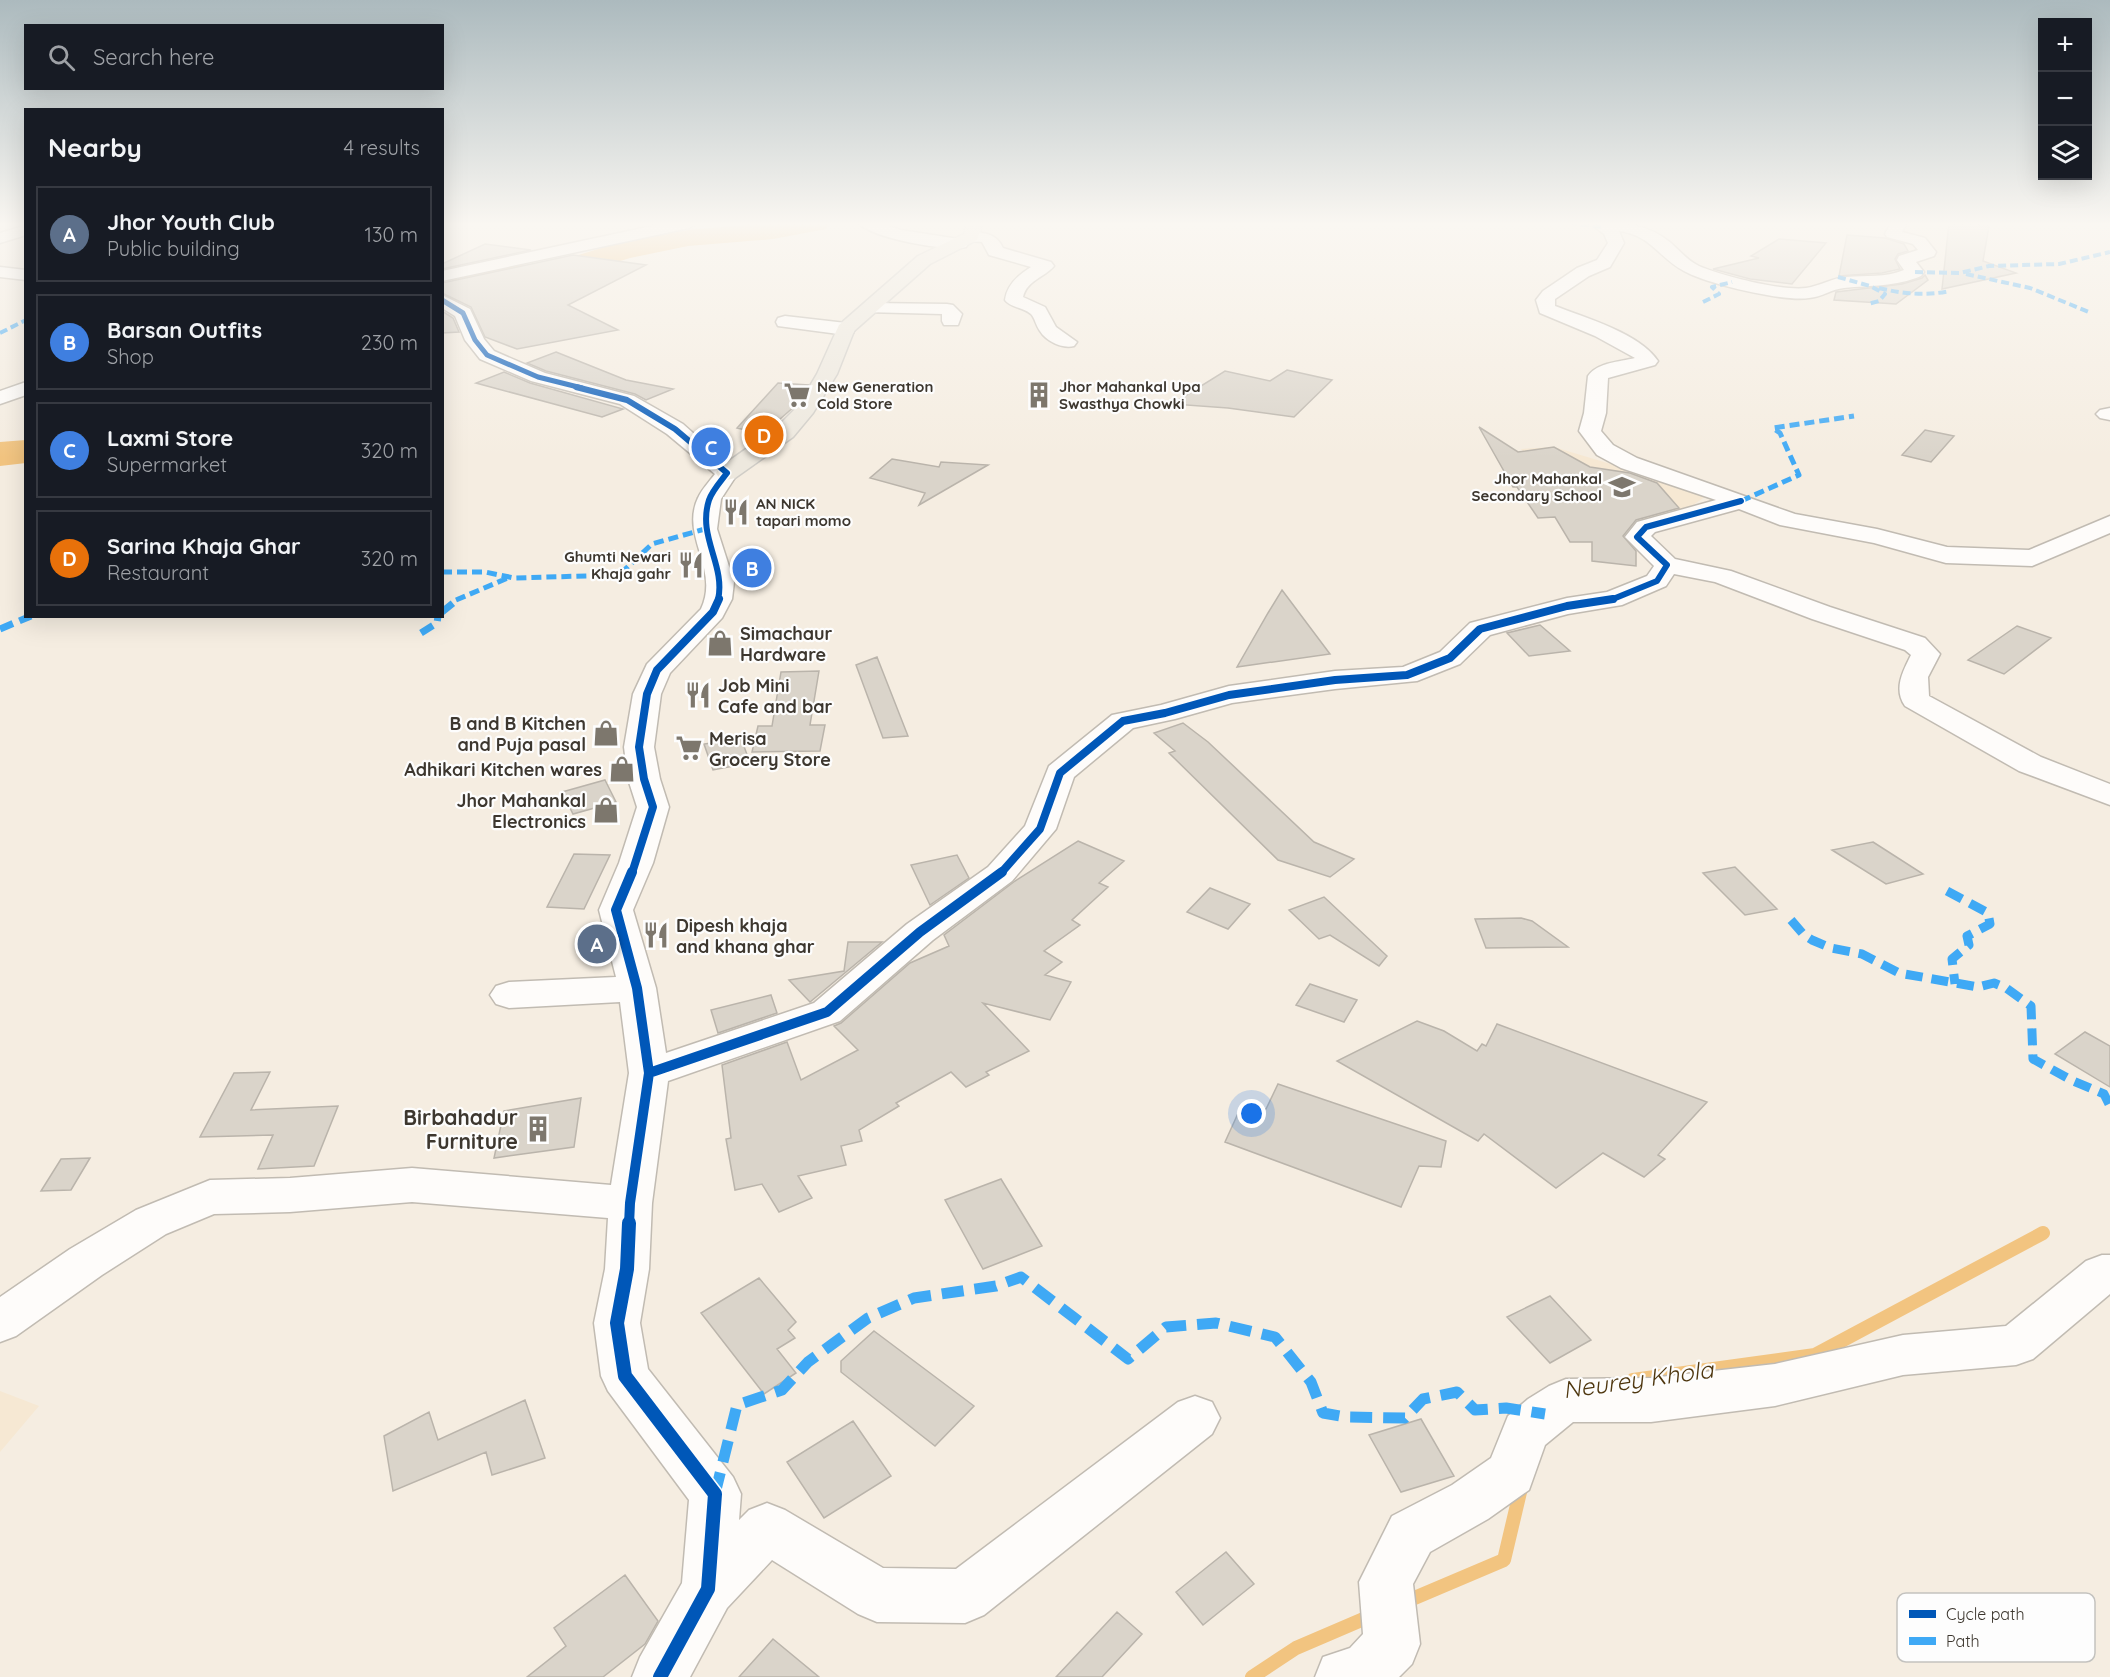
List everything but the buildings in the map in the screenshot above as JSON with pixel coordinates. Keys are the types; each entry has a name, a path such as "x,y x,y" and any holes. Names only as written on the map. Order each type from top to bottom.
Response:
{"main road":[{"path":"727,473 785,432 806,409 827,374 846,329 878,301"}],"street":[{"path":"445,301 463,313 475,340 487,355 538,377 627,400 675,429 727,473 709,499 705,529 721,582 719,598 713,612 657,670 648,694 639,747 644,779 653,807 636,863 616,910 637,988 649,1073 630,1203 627,1269 617,1323 625,1376 715,1494 708,1590"},
{"path":"1017,301 1039,311 1048,330 1067,342"},
{"path":"1545,301 1546,309 1599,330 1646,355 1648,361 1604,371 1598,376 1595,413 1590,431 1605,450 1629,463 1789,520 1877,536 1946,555 2032,558 2095,532 2110,523"},
{"path":"871,308 947,309 953,314 951,321"},
{"path":"785,322 846,329"},
{"path":"0,398 24,389"},
{"path":"1741,501 1646,527 1637,537 1667,565 1722,576 1821,613 1915,644 1926,654 1914,677 1915,700 2030,764 2110,795"},
{"path":"649,1073 827,1012 920,932 999,874 1040,830 1060,773 1091,745 1123,721 1165,713 1229,695 1335,680 1407,675 1450,658 1480,629 1567,606 1613,599 1657,581 1667,565"},
{"path":"509,995 637,988"},
{"path":"0,1322 86,1262 151,1222 210,1197 290,1195 412,1185 630,1203"},
{"path":"1343,1677 1365,1673 1392,1644 1386,1582 1411,1534 1470,1502 1511,1473 1526,1432 1545,1414 1566,1401 1651,1400 1775,1385 1904,1355 2016,1345 2102,1274 2110,1274"},
{"path":"660,1677 708,1590 767,1528 877,1595 965,1596 1195,1418"}],"shaded area":[{"name":"Jhor Mahankal Secondary School","path":"1554,447 1674,483 1706,496 1683,512 1642,520 1584,519 1521,449"},
{"path":"0,1391 39,1406 0,1452"}],"waterway":[{"path":"0,454 24,451"},
{"name":"Neurey Khola","path":"1633,1380 1815,1355 2043,1233"},
{"name":"Neurey Khola","path":"1405,1602 1504,1560 1521,1488"},
{"name":"Neurey Khola","path":"1252,1677 1296,1648 1373,1615"}],"marked path":[{"path":"1868,304 1878,301"},
{"path":"2065,301 2089,312"},
{"path":"0,333 24,321"},
{"path":"1741,501 1799,475 1780,433 1773,428 1854,416"},
{"path":"444,572 485,572 514,578 619,575 652,544 705,529"},
{"path":"444,610 465,595 510,577"},
{"path":"0,629 26,618"},
{"path":"421,633 437,623 437,618"},
{"path":"1947,891 1988,913 1990,924 1967,936 1969,945 1952,959 1955,984"},
{"path":"1791,920 1804,935 1812,940 1831,948 1862,954 1899,973 1978,987 1994,983 2006,988 2031,1006 2033,1059 2071,1080 2104,1094 2110,1106"},
{"path":"715,1494 737,1405 782,1390 808,1362 868,1318 914,1298 996,1286 1021,1277 1128,1359 1166,1327 1216,1323 1275,1337 1311,1382 1323,1413 1346,1417 1405,1418 1423,1399 1457,1392 1475,1410 1506,1408 1545,1414"}],"cycle path":[{"path":"444,301 463,313 475,340 487,355 538,377 627,400 675,429 727,473 709,499 705,529 721,582 719,599 713,612 657,670 647,694 639,747 644,779 653,807 636,863 616,910 637,988 649,1073 630,1203 627,1269 617,1323 625,1376 715,1494 708,1589 660,1677"},
{"path":"649,1073 827,1012 920,932 1000,874 1040,829 1060,773 1123,721 1165,713 1229,695 1335,680 1407,675 1450,658 1480,629 1567,606 1613,599 1657,581 1667,565 1637,537 1646,527 1741,501"}],"place":[{"name":"New Generation Cold Store","path":"797,395"},
{"name":"Jhor Mahankal Upa Swasthya Chowki","path":"1039,395"},
{"name":"Sarina Khaja Ghar","path":"764,435"},
{"name":"Laxmi Store","path":"711,447"},
{"name":"Jhor Mahankal Secondary School","path":"1622,487"},
{"name":"AN NICK tapari momo","path":"736,512"},
{"name":"Ghumti Newari Khaja gahr","path":"691,565"},
{"name":"Barsan Outfits","path":"752,568"},
{"name":"Simachaur Hardware","path":"720,643"},
{"name":"Job Mini Cafe and bar","path":"698,695"},
{"name":"B and B Kitchen and Puja pasal","path":"606,733"},
{"name":"Merisa Grocery Store","path":"689,748"},
{"name":"Adhikari Kitchen wares","path":"622,769"},
{"name":"Jhor Mahankal Electronics","path":"606,810"},
{"name":"Dipesh khaja and khana ghar","path":"656,935"},
{"name":"Jhor Youth Club","path":"597,944"},
{"name":"Birbahadur Furniture","path":"538,1129"}]}
